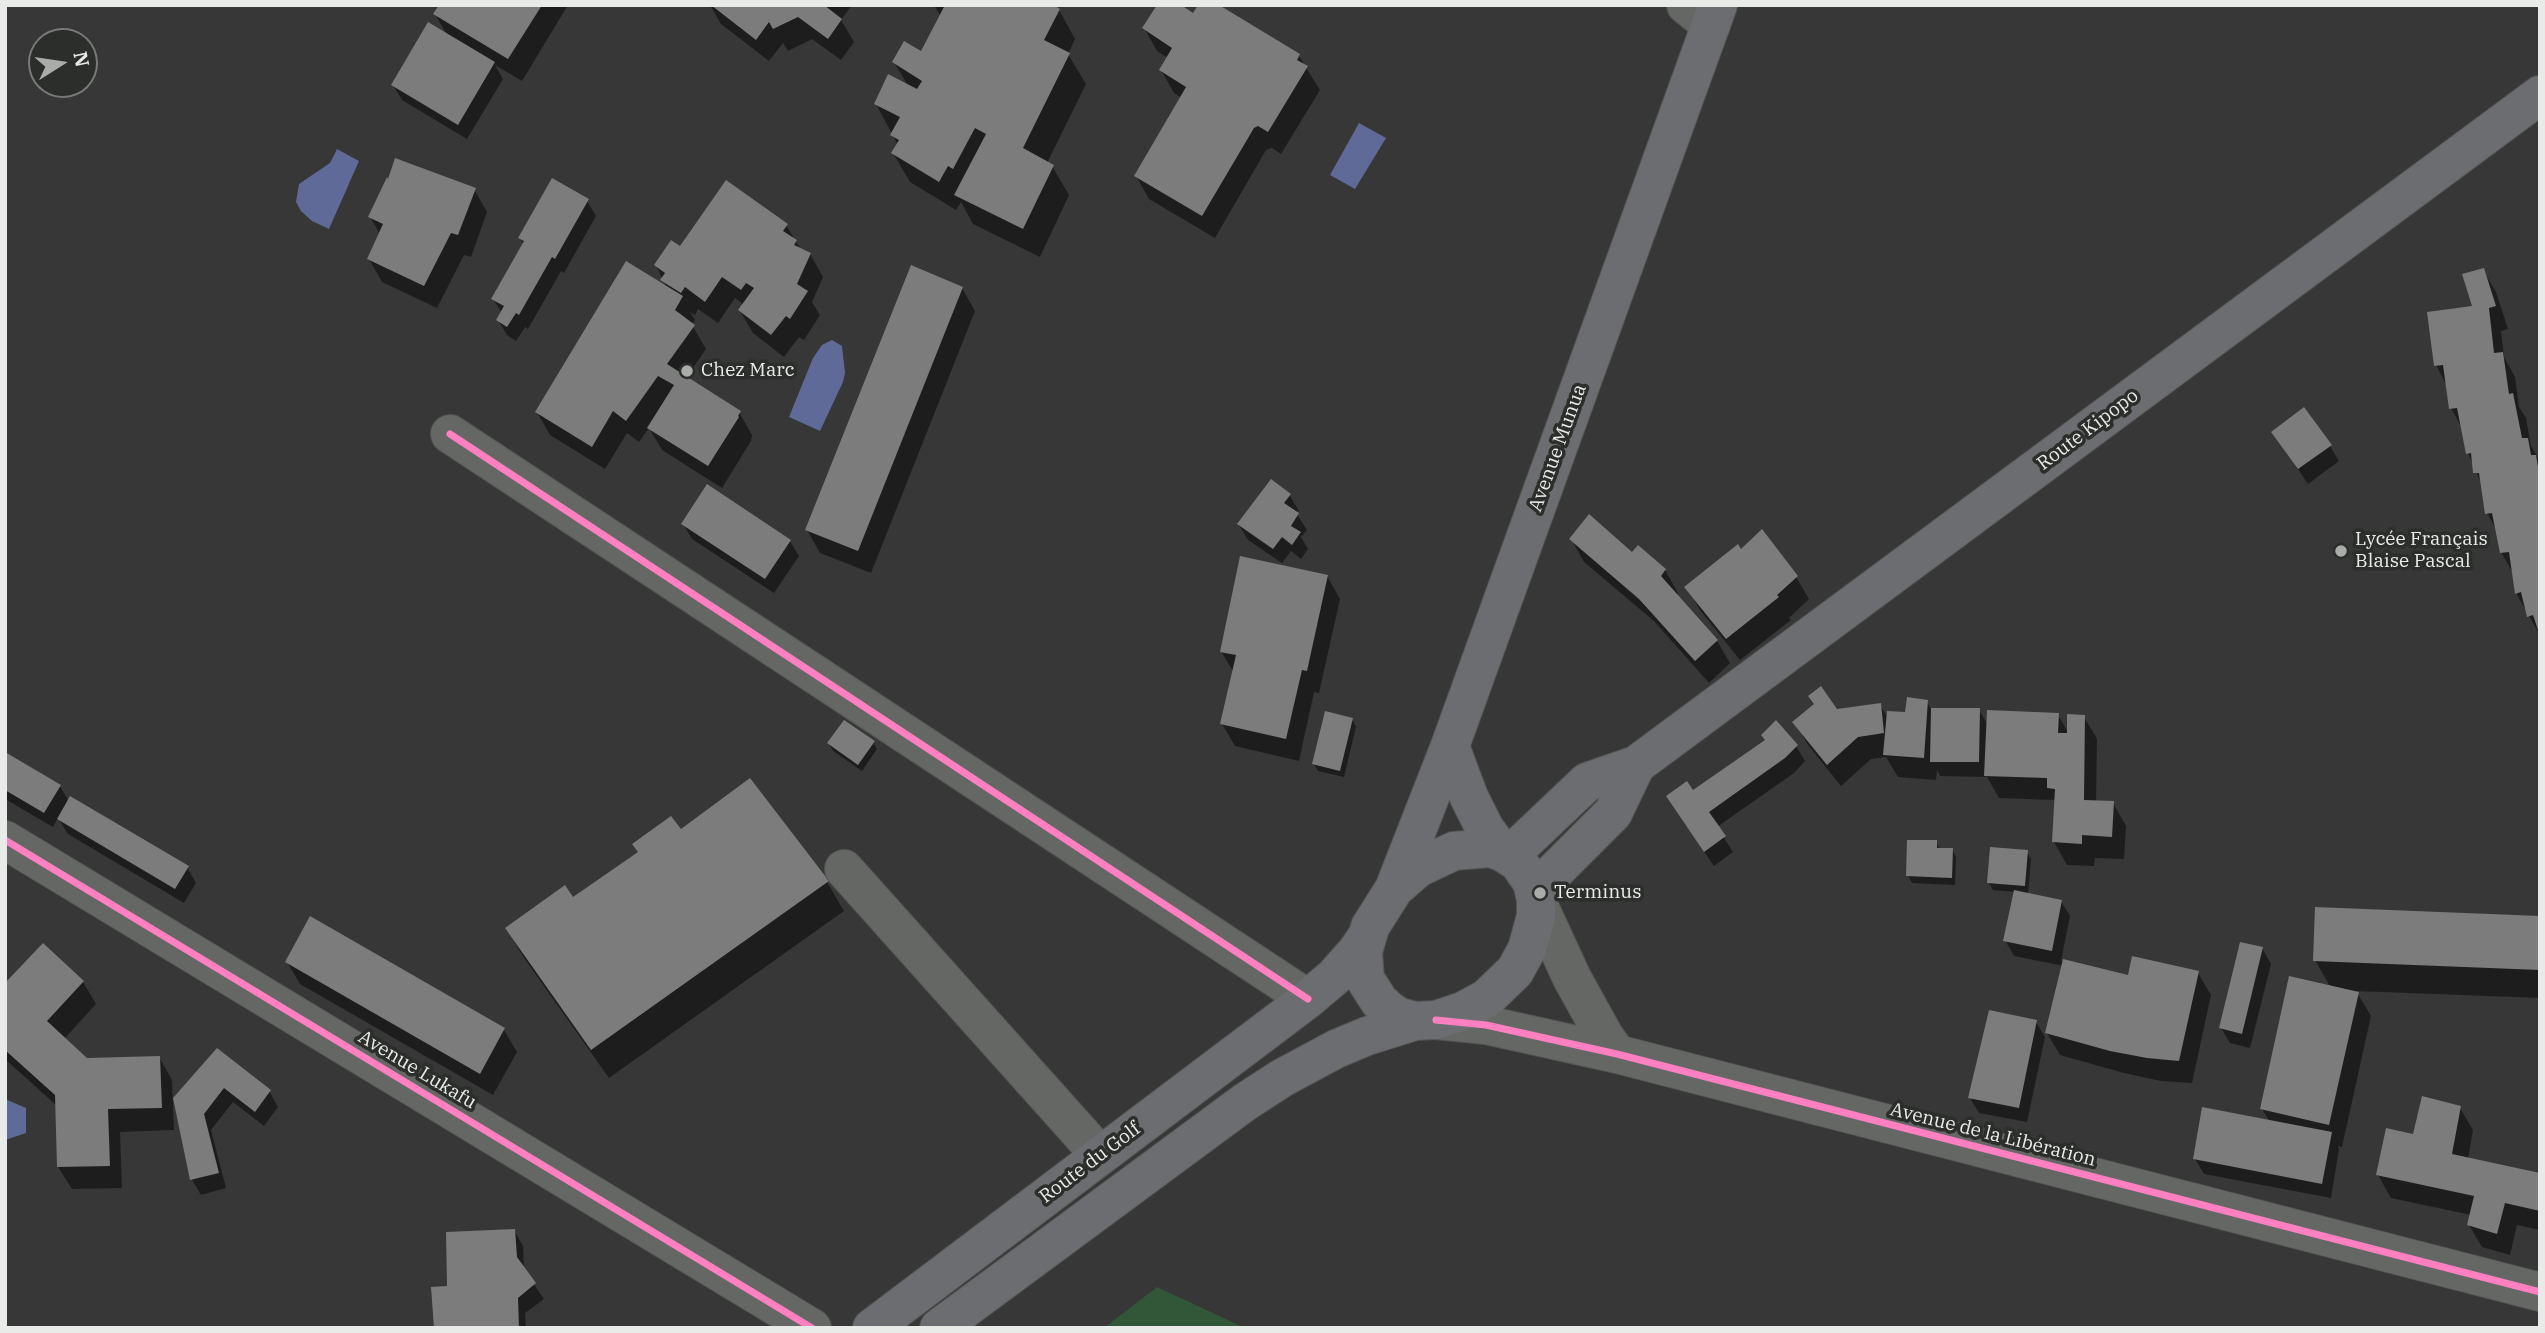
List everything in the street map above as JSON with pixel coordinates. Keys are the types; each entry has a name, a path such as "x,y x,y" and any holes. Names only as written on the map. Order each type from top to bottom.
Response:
{"main road":[{"name":"Avenue Munua","path":"1388,897 1450,746 1705,12"},
{"name":"Route Kipopo","path":"1506,854 1587,782 1636,765 2540,95"},
{"path":"939,1328 1245,1102 1336,1049 1476,1005 1497,990 1515,971 1532,935 1536,896 1526,872 1506,854 1477,814 1450,746"},
{"name":"Route Kipopo","path":"1536,896 1613,813 1636,765"},
{"path":"1308,999 1334,977 1365,939 1388,897 1411,873 1444,854 1489,848 1506,854"},
{"path":"1365,939 1363,966 1371,991 1399,1017 1425,1020"},
{"name":"Route du Golf","path":"872,1328 1308,999"}],"street":[{"path":"450,434 1308,999"},
{"name":"Avenue Lukafu","path":"5,840 812,1328"},
{"path":"844,869 1101,1155"},
{"path":"1536,896 1572,978 1604,1037 1617,1054"},
{"name":"Avenue de la Libération","path":"1425,1020 1486,1025 1617,1054 2540,1292"}],"green space":[{"path":"1157,1287 1245,1328 1104,1328"}],"water":[{"path":"1359,123 1386,138 1355,189 1330,175"},
{"path":"337,149 359,161 329,229 312,221 296,202 299,184 330,163"},
{"path":"832,340 842,346 845,373 820,431 789,417 813,358 822,345"},
{"path":"5,1099 26,1108 26,1133 5,1140"}],"building":[{"path":"439,5 542,5 508,59 433,14"},
{"path":"711,5 824,5 842,19 828,39 798,17 773,29 769,22 756,40"},
{"path":"945,5 1053,5 1060,9 1044,40 1070,53 1023,148 1054,165 1023,229 954,195 986,134 975,128 953,169 948,166 939,182 891,153 899,140 890,135 900,117 874,104 888,74 917,89 922,81 892,62 904,41 921,51"},
{"path":"1157,5 1181,5 1193,13 1198,5 1219,5 1300,54 1297,60 1308,66 1268,132 1258,126 1254,128 1202,216 1134,176 1186,87 1159,70 1172,48 1142,28"},
{"path":"428,22 495,62 458,125 391,85"},
{"path":"395,158 476,188 458,235 451,233 424,286 367,259 383,224 368,217 387,177 388,179"},
{"path":"552,178 589,199 555,259 552,257 519,315 516,313 507,327 496,320 504,306 491,299 524,241 518,238"},
{"path":"726,180 788,224 783,231 797,240 794,245 811,253 797,284 808,291 790,319 786,316 771,335 738,310 754,288 746,283 741,290 722,277 705,302 685,287 681,293 660,280 665,273 654,265 671,240 680,246"},
{"path":"626,261 683,296 675,310 695,325 667,364 741,411 708,466 647,428 674,385 658,376 626,421 613,411 592,447 535,412"},
{"path":"911,265 963,287 858,551 805,530"},
{"path":"2484,268 2496,306 2489,308 2494,353 2503,352 2509,394 2513,393 2522,438 2528,438 2531,455 2536,455 2540,479 2540,636 2533,615 2527,617 2521,592 2515,594 2509,552 2500,553 2492,513 2485,514 2479,473 2473,473 2471,453 2466,454 2457,408 2449,409 2443,365 2434,366 2427,312 2472,306 2462,274"},
{"path":"2304,407 2332,445 2298,469 2271,432"},
{"path":"1271,479 1291,494 1284,503 1299,513 1291,526 1301,532 1292,545 1282,537 1273,549 1237,524"},
{"path":"707,484 791,540 765,579 681,524"},
{"path":"1589,514 1632,552 1638,545 1666,569 1661,576 1718,640 1695,661 1639,599 1569,539"},
{"path":"1762,529 1798,576 1777,595 1779,597 1726,639 1684,587 1738,544 1741,549"},
{"path":"1240,556 1328,575 1307,671 1302,670 1286,739 1220,724 1236,655 1220,652"},
{"path":"1821,686 1837,709 1881,703 1884,733 1858,737 1827,765 1792,722 1814,704 1808,696"},
{"path":"1907,697 1928,700 1924,758 1883,755 1887,711 1905,712"},
{"path":"1931,708 1980,708 1979,762 1930,762"},
{"path":"1987,710 2059,713 2058,733 2067,733 2067,714 2085,715 2084,800 2114,801 2112,837 2082,835 2082,844 2052,842 2055,789 2047,788 2047,778 1984,776"},
{"path":"1325,711 1353,718 1340,771 1312,764"},
{"path":"844,720 875,741 858,765 827,743"},
{"path":"1776,720 1798,745 1785,758 1709,812 1726,836 1704,852 1666,796 1687,781 1693,790 1765,740 1761,735"},
{"path":"5,752 61,785 44,813 5,790"},
{"path":"750,778 829,881 591,1050 505,928 565,885 573,897 638,852 632,844 671,816 681,829"},
{"path":"70,796 189,866 175,889 57,819"},
{"path":"1907,840 1937,840 1937,848 1953,848 1952,878 1906,876"},
{"path":"1990,847 2028,850 2025,886 1987,883"},
{"path":"2014,890 2062,900 2052,951 2003,941"},
{"path":"2315,907 2540,916 2540,970 2313,961"},
{"path":"310,916 505,1028 480,1074 285,962"},
{"path":"2240,942 2263,947 2242,1034 2219,1028"},
{"path":"43,943 84,981 47,1021 87,1058 160,1056 162,1108 108,1109 110,1166 57,1167 55,1095 5,1050 5,983"},
{"path":"2132,956 2199,971 2179,1061 2110,1051 2045,1033 2063,959 2128,975"},
{"path":"2289,976 2359,992 2329,1125 2260,1109"},
{"path":"1989,1010 2037,1020 2019,1108 1968,1098"},
{"path":"217,1048 271,1090 255,1112 224,1088 204,1114 219,1173 190,1180 173,1098"},
{"path":"2422,1096 2461,1106 2452,1154 2540,1173 2540,1211 2505,1203 2497,1234 2467,1225 2474,1196 2376,1175 2386,1128 2413,1134"},
{"path":"2202,1107 2332,1132 2322,1184 2193,1159"},
{"path":"515,1229 517,1257 536,1283 518,1298 519,1328 434,1328 431,1287 447,1286 446,1232"}],"cycle path":[{"path":"450,434 1308,999"},
{"path":"5,840 812,1328"},
{"path":"1436,1020 1486,1025 1617,1054 2540,1292"}],"place":[{"name":"Chez Marc","path":"687,371"},
{"name":"Lycée Français Blaise Pascal","path":"2341,551"},
{"name":"Terminus","path":"1540,893"}]}
